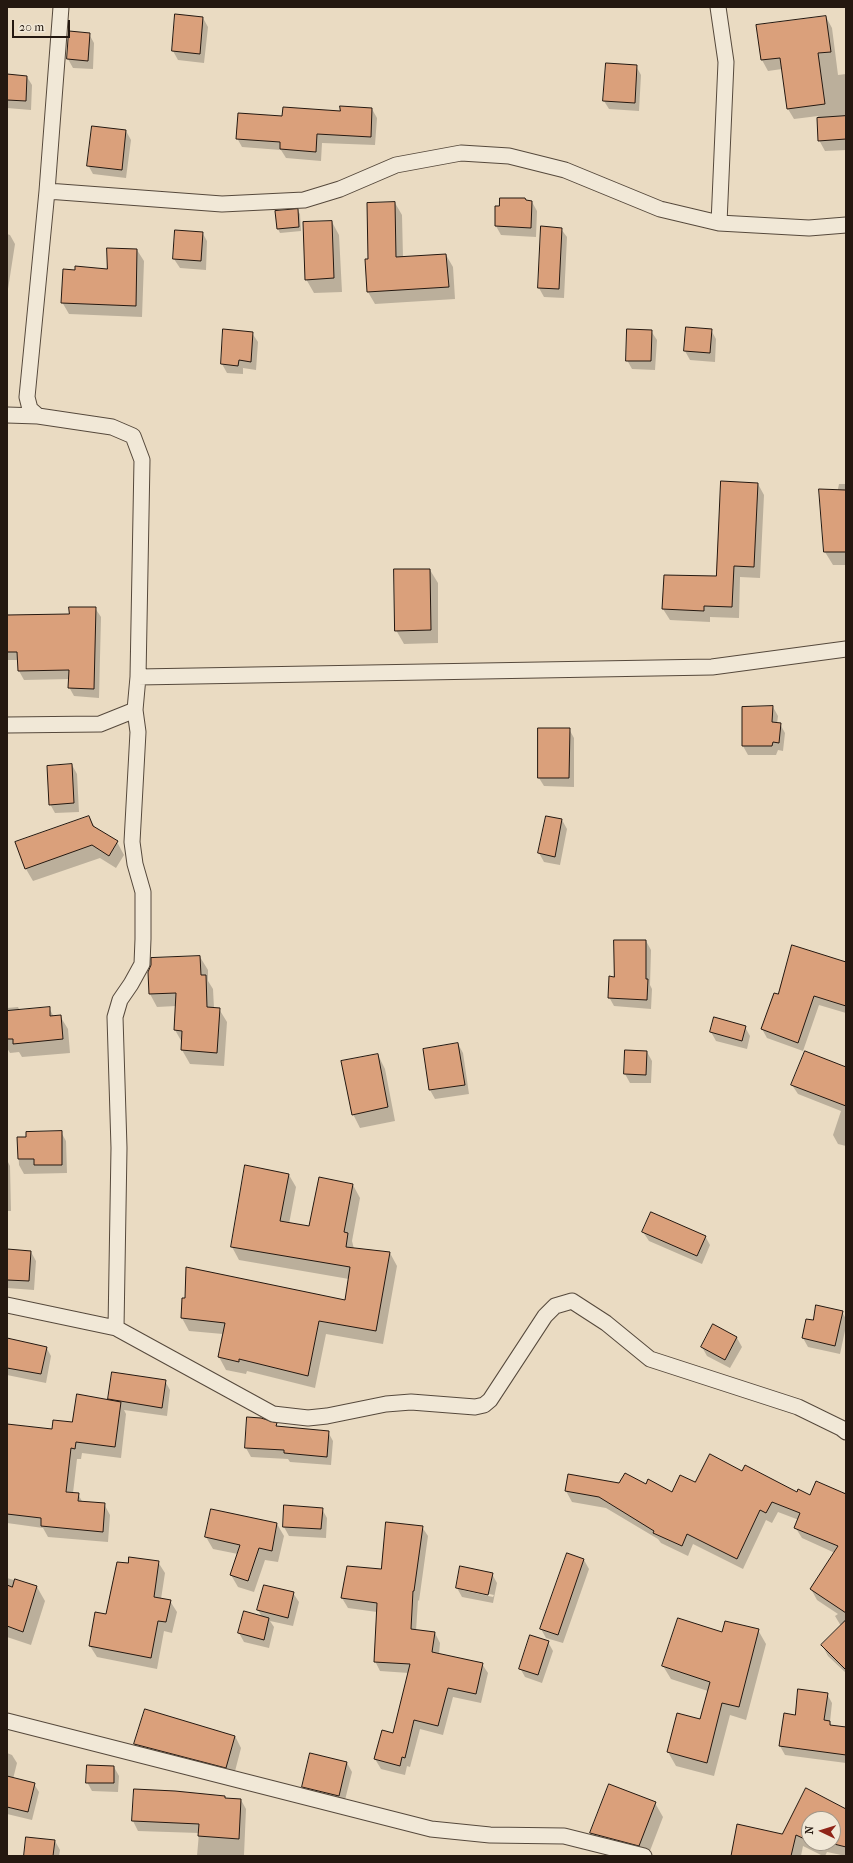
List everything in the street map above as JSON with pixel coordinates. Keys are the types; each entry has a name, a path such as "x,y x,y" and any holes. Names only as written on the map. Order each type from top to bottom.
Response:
{"street":[{"path":"38,416 30,409 27,397 48,191 61,7"},
{"path":"718,7 726,62 719,223"},
{"path":"48,191 222,204 304,200 340,189 396,165 461,152 509,156 565,170 660,208 719,223 809,228 846,224"},
{"path":"7,415 38,416 112,427 133,436 142,460 138,677 134,710 138,732 132,842 135,864 143,892 144,939 142,964 120,1000 115,1017 119,1148 116,1328"},
{"path":"138,677 712,667 846,649"},
{"path":"7,725 100,724 134,710"},
{"path":"7,1305 116,1328 273,1414 308,1418 328,1416 386,1404 411,1402 458,1407 475,1407 484,1405 490,1400 545,1316 555,1306 572,1301 606,1323 650,1359 798,1407 841,1428 846,1432"},
{"path":"7,1721 431,1829 490,1835 564,1836 644,1856"}],"building":[{"path":"175,14 203,17 200,54 172,51"},
{"path":"826,16 831,52 818,53 825,104 787,109 780,58 761,60 756,25"},
{"path":"69,31 90,33 88,61 67,59"},
{"path":"606,63 637,65 635,103 603,101"},
{"path":"7,74 27,76 26,101 7,100"},
{"path":"340,106 372,108 371,137 317,134 316,152 280,149 280,142 236,139 238,113 282,116 283,107 340,111"},
{"path":"846,116 846,139 818,141 817,118"},
{"path":"92,126 126,130 122,170 87,166"},
{"path":"500,198 525,198 526,200 532,201 531,228 495,226 495,206 499,206"},
{"path":"395,202 396,257 446,254 449,287 367,292 365,259 368,259 367,203"},
{"path":"298,209 299,227 277,229 275,211"},
{"path":"332,221 334,278 305,280 303,222"},
{"path":"541,226 562,228 559,289 538,288"},
{"path":"175,230 203,232 201,261 173,259"},
{"path":"107,248 137,249 136,306 61,303 63,269 75,270 75,266 107,269"},
{"path":"686,327 712,329 710,353 684,351"},
{"path":"223,329 253,332 251,362 239,360 238,366 221,364"},
{"path":"627,329 652,330 651,361 626,361"},
{"path":"721,481 758,483 754,567 734,566 732,607 704,606 704,611 662,609 664,575 716,576"},
{"path":"819,489 846,490 846,552 824,552"},
{"path":"394,569 430,569 431,630 395,631"},
{"path":"69,607 96,607 94,689 68,688 69,670 18,671 17,652 7,652 7,615 69,614"},
{"path":"773,706 772,722 781,723 779,743 773,742 772,746 742,746 742,707"},
{"path":"538,728 570,728 569,778 538,778"},
{"path":"72,764 74,803 49,805 47,766"},
{"path":"89,816 93,826 118,841 109,856 92,845 25,869 15,842"},
{"path":"546,816 562,819 555,857 538,853"},
{"path":"614,940 646,940 646,979 648,979 647,1000 608,998 609,976 614,977"},
{"path":"792,945 846,962 846,1006 814,996 798,1043 761,1029 774,993 778,994"},
{"path":"200,956 201,975 206,975 207,1007 220,1008 217,1053 181,1050 182,1031 174,1030 176,993 149,994 148,972 151,965 151,958"},
{"path":"50,1007 50,1016 61,1015 63,1039 13,1044 13,1039 7,1039 7,1011"},
{"path":"714,1017 746,1026 742,1041 710,1032"},
{"path":"458,1043 465,1085 429,1090 423,1049"},
{"path":"625,1050 647,1051 646,1075 624,1074"},
{"path":"805,1051 846,1067 846,1106 791,1085"},
{"path":"378,1054 388,1107 352,1115 341,1061"},
{"path":"62,1131 62,1165 34,1165 34,1159 18,1159 17,1137 26,1137 26,1132"},
{"path":"245,1165 289,1174 280,1221 309,1226 319,1177 353,1184 344,1232 348,1233 346,1247 390,1252 376,1331 319,1321 308,1376 239,1359 239,1362 218,1357 225,1323 181,1318 182,1298 185,1298 186,1267 345,1300 350,1267 231,1247"},
{"path":"651,1212 706,1236 697,1256 642,1232"},
{"path":"7,1249 31,1251 29,1281 7,1280"},
{"path":"816,1305 843,1311 835,1346 802,1338 806,1319 813,1320"},
{"path":"713,1324 737,1337 725,1360 701,1347"},
{"path":"7,1338 47,1347 41,1374 7,1368"},
{"path":"112,1372 166,1380 162,1408 108,1399"},
{"path":"77,1394 121,1402 115,1447 76,1442 75,1449 71,1448 66,1492 79,1493 78,1501 105,1503 103,1532 41,1526 41,1518 7,1514 7,1424 52,1429 53,1420 72,1422"},
{"path":"247,1417 261,1418 277,1423 276,1426 329,1431 327,1457 284,1453 284,1450 245,1448"},
{"path":"710,1454 742,1471 745,1465 797,1492 798,1489 810,1495 816,1481 846,1494 846,1613 810,1589 838,1546 794,1528 800,1513 772,1502 766,1513 760,1510 737,1559 687,1534 682,1546 653,1533 654,1531 599,1497 565,1491 568,1474 619,1483 625,1473 646,1484 648,1479 672,1492 680,1475 695,1482"},
{"path":"284,1505 323,1508 321,1529 283,1527"},
{"path":"211,1509 277,1523 272,1551 259,1548 248,1581 230,1575 240,1545 205,1537"},
{"path":"386,1522 423,1526 413,1591 411,1629 435,1632 432,1652 483,1663 476,1694 448,1688 438,1726 414,1720 405,1758 402,1757 400,1766 374,1759 382,1730 393,1733 410,1664 374,1662 377,1603 341,1598 347,1566 381,1569"},
{"path":"567,1553 584,1559 558,1635 540,1629"},
{"path":"129,1557 159,1561 154,1597 171,1600 166,1622 158,1621 151,1658 89,1646 95,1612 106,1614 117,1562 128,1563"},
{"path":"460,1566 493,1573 488,1595 456,1588"},
{"path":"15,1579 37,1586 23,1632 7,1626 7,1585 12,1587"},
{"path":"264,1585 294,1592 288,1618 257,1610"},
{"path":"244,1611 269,1618 264,1640 238,1633"},
{"path":"678,1618 722,1632 725,1621 759,1629 739,1707 722,1703 707,1763 667,1752 677,1713 700,1719 710,1682 662,1666"},
{"path":"846,1620 846,1670 821,1645"},
{"path":"530,1635 549,1641 538,1675 519,1669"},
{"path":"798,1689 828,1693 824,1720 830,1721 830,1725 846,1727 846,1755 779,1746 784,1713 795,1715"},
{"path":"145,1709 235,1736 226,1768 134,1744"},
{"path":"310,1753 347,1762 339,1796 302,1787"},
{"path":"87,1765 114,1766 114,1783 86,1783"},
{"path":"7,1776 35,1783 28,1812 7,1807"},
{"path":"609,1784 656,1802 639,1846 590,1833"},
{"path":"806,1788 846,1809 846,1847 841,1846 841,1811 801,1811 801,1837 796,1835 791,1856 731,1856 737,1824 782,1834"},
{"path":"134,1789 175,1791 241,1799 239,1839 198,1836 199,1824 132,1821"},
{"path":"26,1837 55,1840 53,1856 24,1856"}]}
